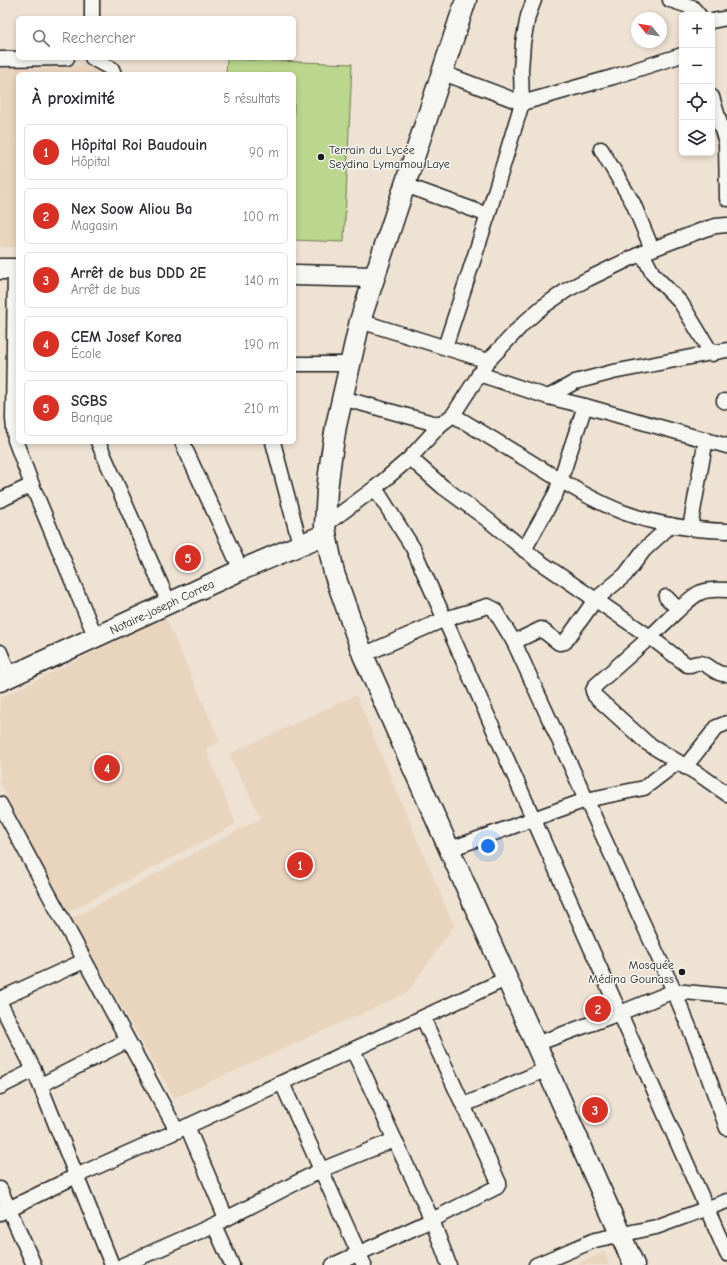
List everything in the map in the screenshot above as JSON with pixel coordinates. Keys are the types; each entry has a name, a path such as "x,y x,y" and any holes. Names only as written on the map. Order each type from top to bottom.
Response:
{"main road":[{"path":"466,0 360,321 342,398 331,458 326,529 334,573 363,655 508,978 634,1265"},
{"path":"296,275 374,277"},
{"name":"Notaire-joseph Correa","path":"5,679 300,544 326,529"}],"street":[{"path":"92,0 92,16"},
{"path":"446,347 522,103 522,43 528,16 534,0"},
{"path":"670,0 692,7 696,12"},
{"path":"715,20 727,18"},
{"path":"443,73 522,103 613,77 679,56"},
{"path":"0,59 16,59"},
{"path":"96,60 112,69 113,72"},
{"path":"715,107 726,143 727,199"},
{"path":"601,149 633,203 653,274 681,303 712,354"},
{"path":"405,185 488,215"},
{"path":"326,529 410,458 440,425 453,415 488,362 524,322 541,308 581,282 647,252 705,229 727,225"},
{"path":"11,269 16,443"},
{"path":"360,321 446,347 488,362"},
{"path":"548,397 575,382 613,372 727,350"},
{"path":"296,364 350,364"},
{"path":"479,374 548,397 727,446"},
{"path":"342,398 440,425"},
{"path":"524,550 556,493 585,406"},
{"path":"453,415 561,481 598,501 625,513 644,519 690,528 727,531"},
{"path":"690,528 706,440"},
{"path":"17,444 32,485 96,638"},
{"path":"99,444 169,603"},
{"path":"183,444 241,570"},
{"path":"274,444 300,544"},
{"path":"410,458 443,487 488,520 524,550 650,637 687,665 691,666 701,663 720,674 727,674"},
{"path":"0,500 32,485"},
{"path":"375,488 412,548 445,619 727,1254"},
{"path":"514,642 541,629 559,643 565,642 595,600 625,575 644,550 671,524"},
{"path":"727,590 714,589 699,592 595,686 593,691 595,696 636,735 703,777 727,794"},
{"path":"666,597 675,606 676,612"},
{"path":"363,655 445,619 488,606 494,609 514,642 674,990 727,1128"},
{"path":"0,652 5,679"},
{"path":"450,849 586,800 644,788 682,765 717,727 727,723"},
{"path":"0,804 127,1041 182,1129 220,1221 232,1265"},
{"path":"0,999 84,961"},
{"path":"4,1211 76,1176 182,1129 508,978"},
{"path":"536,1044 620,1013 674,990 727,996"},
{"path":"0,1003 34,1070 112,1265"},
{"path":"333,1265 361,1259 499,1185 464,1105 423,1018"},
{"path":"40,1085 127,1041"},
{"path":"353,1050 432,1220 449,1265"},
{"path":"464,1105 547,1069"},
{"path":"0,1087 34,1070"},
{"path":"282,1083 361,1259"},
{"path":"123,1265 220,1221 321,1170 394,1140"},
{"path":"0,1189 4,1211 34,1265"},
{"path":"536,1265 595,1240 662,1225 727,1201"}],"shaded area":[{"path":"99,65 102,72 16,72 16,247 0,247 0,68"},
{"path":"165,617 220,741 206,749 236,824 66,913 0,783 0,698"},
{"path":"356,695 454,926 407,993 174,1098 71,919 261,818 229,754"},
{"path":"604,1252 609,1265 576,1265"}],"green space":[{"name":"Terrain du Lycée Seydina Lymamou Laye","path":"227,60 352,64 344,242 296,240 296,72 226,72"}],"place":[{"name":"Terrain du Lycée Seydina Lymamou Laye","path":"321,157"},
{"name":"SGBS","path":"188,558"},
{"name":"CEM Josef Korea","path":"107,768"},
{"name":"Hôpital Roi Baudouin","path":"300,865"},
{"name":"Mosquée Médina Gounass","path":"682,972"},
{"name":"Nex Soow Aliou Ba","path":"598,1009"},
{"name":"Arrêt de bus DDD 2E","path":"595,1110"}]}
